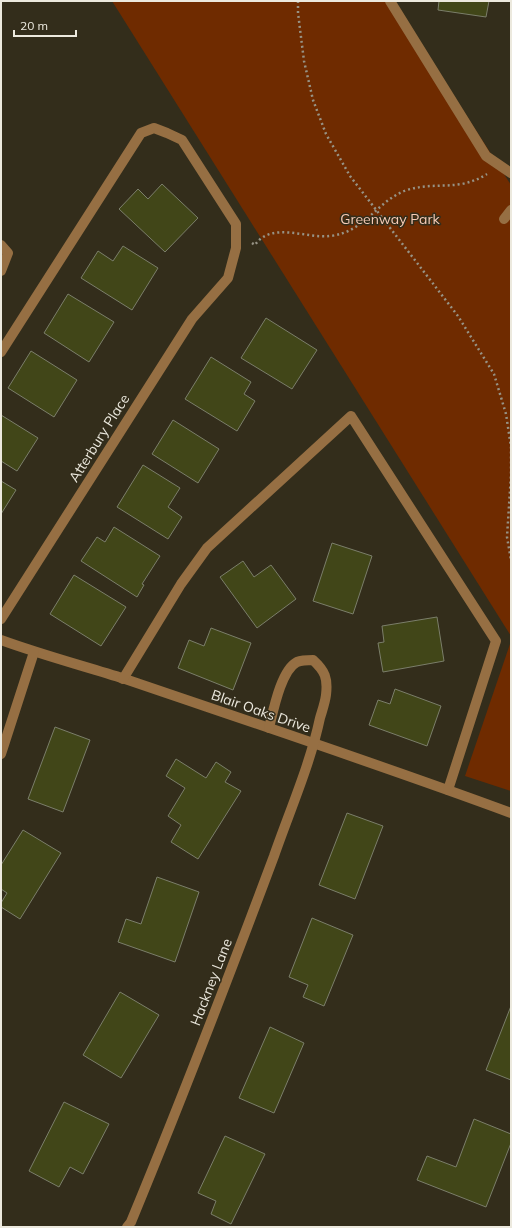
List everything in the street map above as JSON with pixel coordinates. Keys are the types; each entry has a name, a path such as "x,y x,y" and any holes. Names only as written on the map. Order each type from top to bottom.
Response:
{"street":[{"path":"390,1 486,156 511,173"},
{"path":"1,352 141,133 154,128 182,140 236,224 236,238"},
{"path":"504,220 511,210"},
{"name":"Atterbury Place","path":"1,619 192,319 228,278 236,248 236,238"},
{"path":"1,245 8,253 1,271"},
{"path":"123,679 181,584 207,548 351,416 496,641 448,790"},
{"name":"Blair Oaks Drive","path":"1,640 269,728 511,813"},
{"path":"1,754 34,652"},
{"name":"Hackney Lane","path":"127,1227 131,1222 160,1152 232,970 314,744 326,697 326,676 322,668 313,660 297,662 292,666 282,682 275,701 269,728"}],"path":[{"path":"298,1 304,61 313,100 326,134 346,169 376,211 458,316 494,374 506,414 511,447 511,474 506,537 511,560"},
{"path":"236,238 255,244 259,239 269,234 286,233 328,236 344,234 358,227 388,200 406,191 422,186 460,184 476,180 489,172 496,164"}],"green space":[{"name":"Greenway Park","path":"112,1 393,1 511,185 511,636"},
{"path":"511,641 511,791 465,776"}],"building":[{"path":"439,1 489,1 486,17 438,10"},
{"path":"162,184 198,218 165,252 119,209 138,189 148,199"},
{"path":"123,246 158,268 132,310 81,278 98,251 113,261"},
{"path":"68,294 114,322 89,362 44,333"},
{"path":"266,318 317,350 292,389 241,358"},
{"path":"31,351 77,380 54,417 8,388"},
{"path":"211,357 251,382 244,394 255,401 237,431 185,399"},
{"path":"1,415 38,438 17,471 1,461"},
{"path":"173,420 219,449 198,483 152,454"},
{"path":"143,465 180,488 168,507 182,517 168,539 117,507"},
{"path":"1,481 16,490 1,514"},
{"path":"114,527 160,556 142,584 144,585 137,597 81,561 97,537 105,542"},
{"path":"332,543 372,556 353,614 313,601"},
{"path":"243,561 254,577 271,565 296,599 257,628 220,577"},
{"path":"74,575 126,607 101,646 50,614"},
{"path":"437,617 444,661 383,672 378,643 384,642 382,626"},
{"path":"211,628 251,643 233,690 178,668 189,640 204,646"},
{"path":"395,689 441,706 427,746 369,725 378,700 390,704"},
{"path":"55,727 90,740 63,812 28,799"},
{"path":"176,759 206,778 216,762 231,772 225,782 241,791 198,859 171,842 181,825 168,816 185,788 166,776"},
{"path":"347,813 383,826 355,899 319,885"},
{"path":"23,830 61,853 20,919 1,907 1,903 7,893 1,889 1,865"},
{"path":"157,877 199,892 175,962 118,942 126,919 141,924"},
{"path":"312,918 353,935 324,1006 303,997 308,985 289,977"},
{"path":"120,992 159,1015 121,1078 83,1055"},
{"path":"511,1006 511,1080 486,1070"},
{"path":"270,1027 304,1043 274,1113 239,1098"},
{"path":"64,1102 109,1124 83,1174 70,1167 59,1187 29,1171"},
{"path":"474,1119 511,1134 511,1143 486,1207 417,1180 427,1156 456,1167"},
{"path":"225,1136 265,1154 231,1224 211,1214 216,1201 198,1193"}]}
